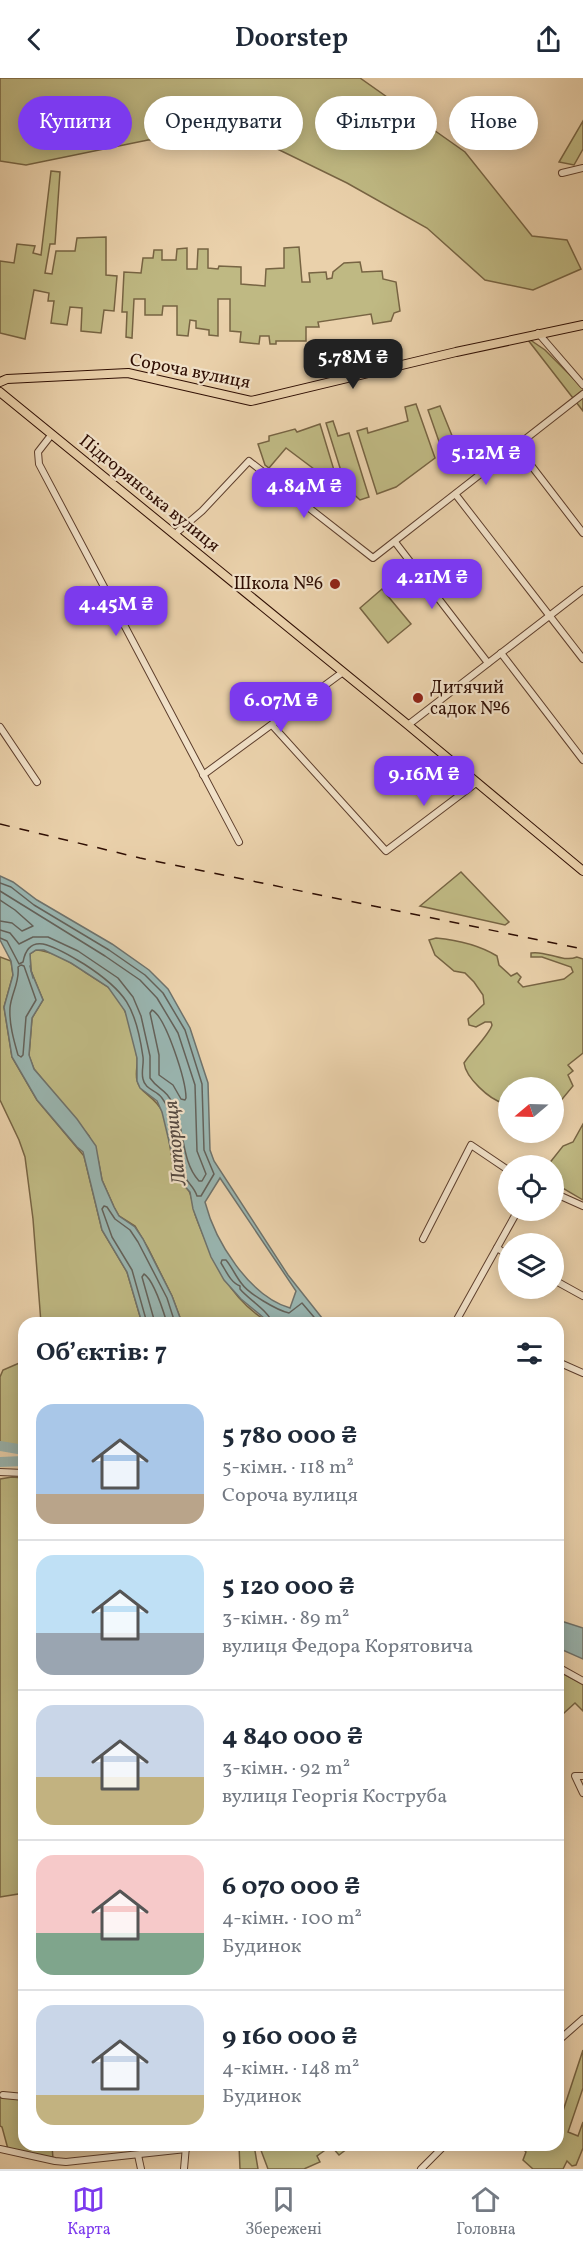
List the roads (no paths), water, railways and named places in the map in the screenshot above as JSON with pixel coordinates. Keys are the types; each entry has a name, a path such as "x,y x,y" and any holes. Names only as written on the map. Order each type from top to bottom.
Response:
{"main road":[{"name":"Сороча вулиця","path":"0,382 7,379 142,374 251,401 538,333 583,325"},
{"name":"Підгорянська вулиця","path":"0,392 583,871"}],"street":[{"path":"562,173 583,168"},
{"path":"538,333 583,385"},
{"path":"175,534 202,511 249,461 373,558 583,394"},
{"path":"52,434 38,452 39,464 239,842"},
{"path":"517,447 583,533"},
{"path":"456,495 583,659"},
{"path":"395,542 488,663"},
{"path":"408,725 583,590"},
{"path":"501,653 583,760"},
{"path":"202,775 343,672"},
{"path":"272,725 386,850 476,783"},
{"path":"0,727 36,782"},
{"path":"423,1239 471,1145 498,1163"},
{"path":"564,1197 583,1206"},
{"path":"458,1317 512,1221"},
{"path":"564,1286 583,1296"},
{"path":"564,1365 583,1373"},
{"path":"0,1472 18,1473"},
{"path":"564,1670 583,1681"},
{"path":"583,1776 575,1776 583,1793"},
{"path":"564,2036 583,2019"},
{"path":"3,2095 18,2096"},
{"path":"0,2149 55,2162 79,2162 160,2151"},
{"path":"184,2169 186,2151"},
{"path":"421,2169 439,2151"},
{"path":"138,2155 141,2169"}],"water":[{"path":"0,876 112,944 149,970 168,989 190,1028 208,1083 210,1150 214,1161 288,1275 321,1317 263,1317 241,1299 224,1280 211,1257 193,1209 190,1192 178,1179 162,1112 157,1101 140,1088 137,1081 137,1058 125,1011 108,987 71,963 44,950 36,950 30,954 31,971 43,1000 32,1018 29,1055 34,1069 77,1119 96,1146 102,1180 114,1207 119,1216 135,1227 143,1239 172,1296 180,1317 140,1317 127,1272 102,1230 83,1152 37,1100 12,1057 4,1007 13,975 11,961 0,940","holes":["220,1178 296,1291 290,1308 275,1302 261,1292 225,1250 205,1202"]},
{"path":"564,1622 583,1628 583,1659 564,1651"}],"waterway":[{"name":"Латориця","path":"30,966 33,978"},
{"path":"0,1446 18,1449"},
{"path":"0,1462 18,1461"}],"railway":[{"path":"0,824 140,858 583,949"}],"place":[{"name":"Школа №6","path":"335,584"},
{"name":"Дитячий садок №6","path":"418,698"}]}
